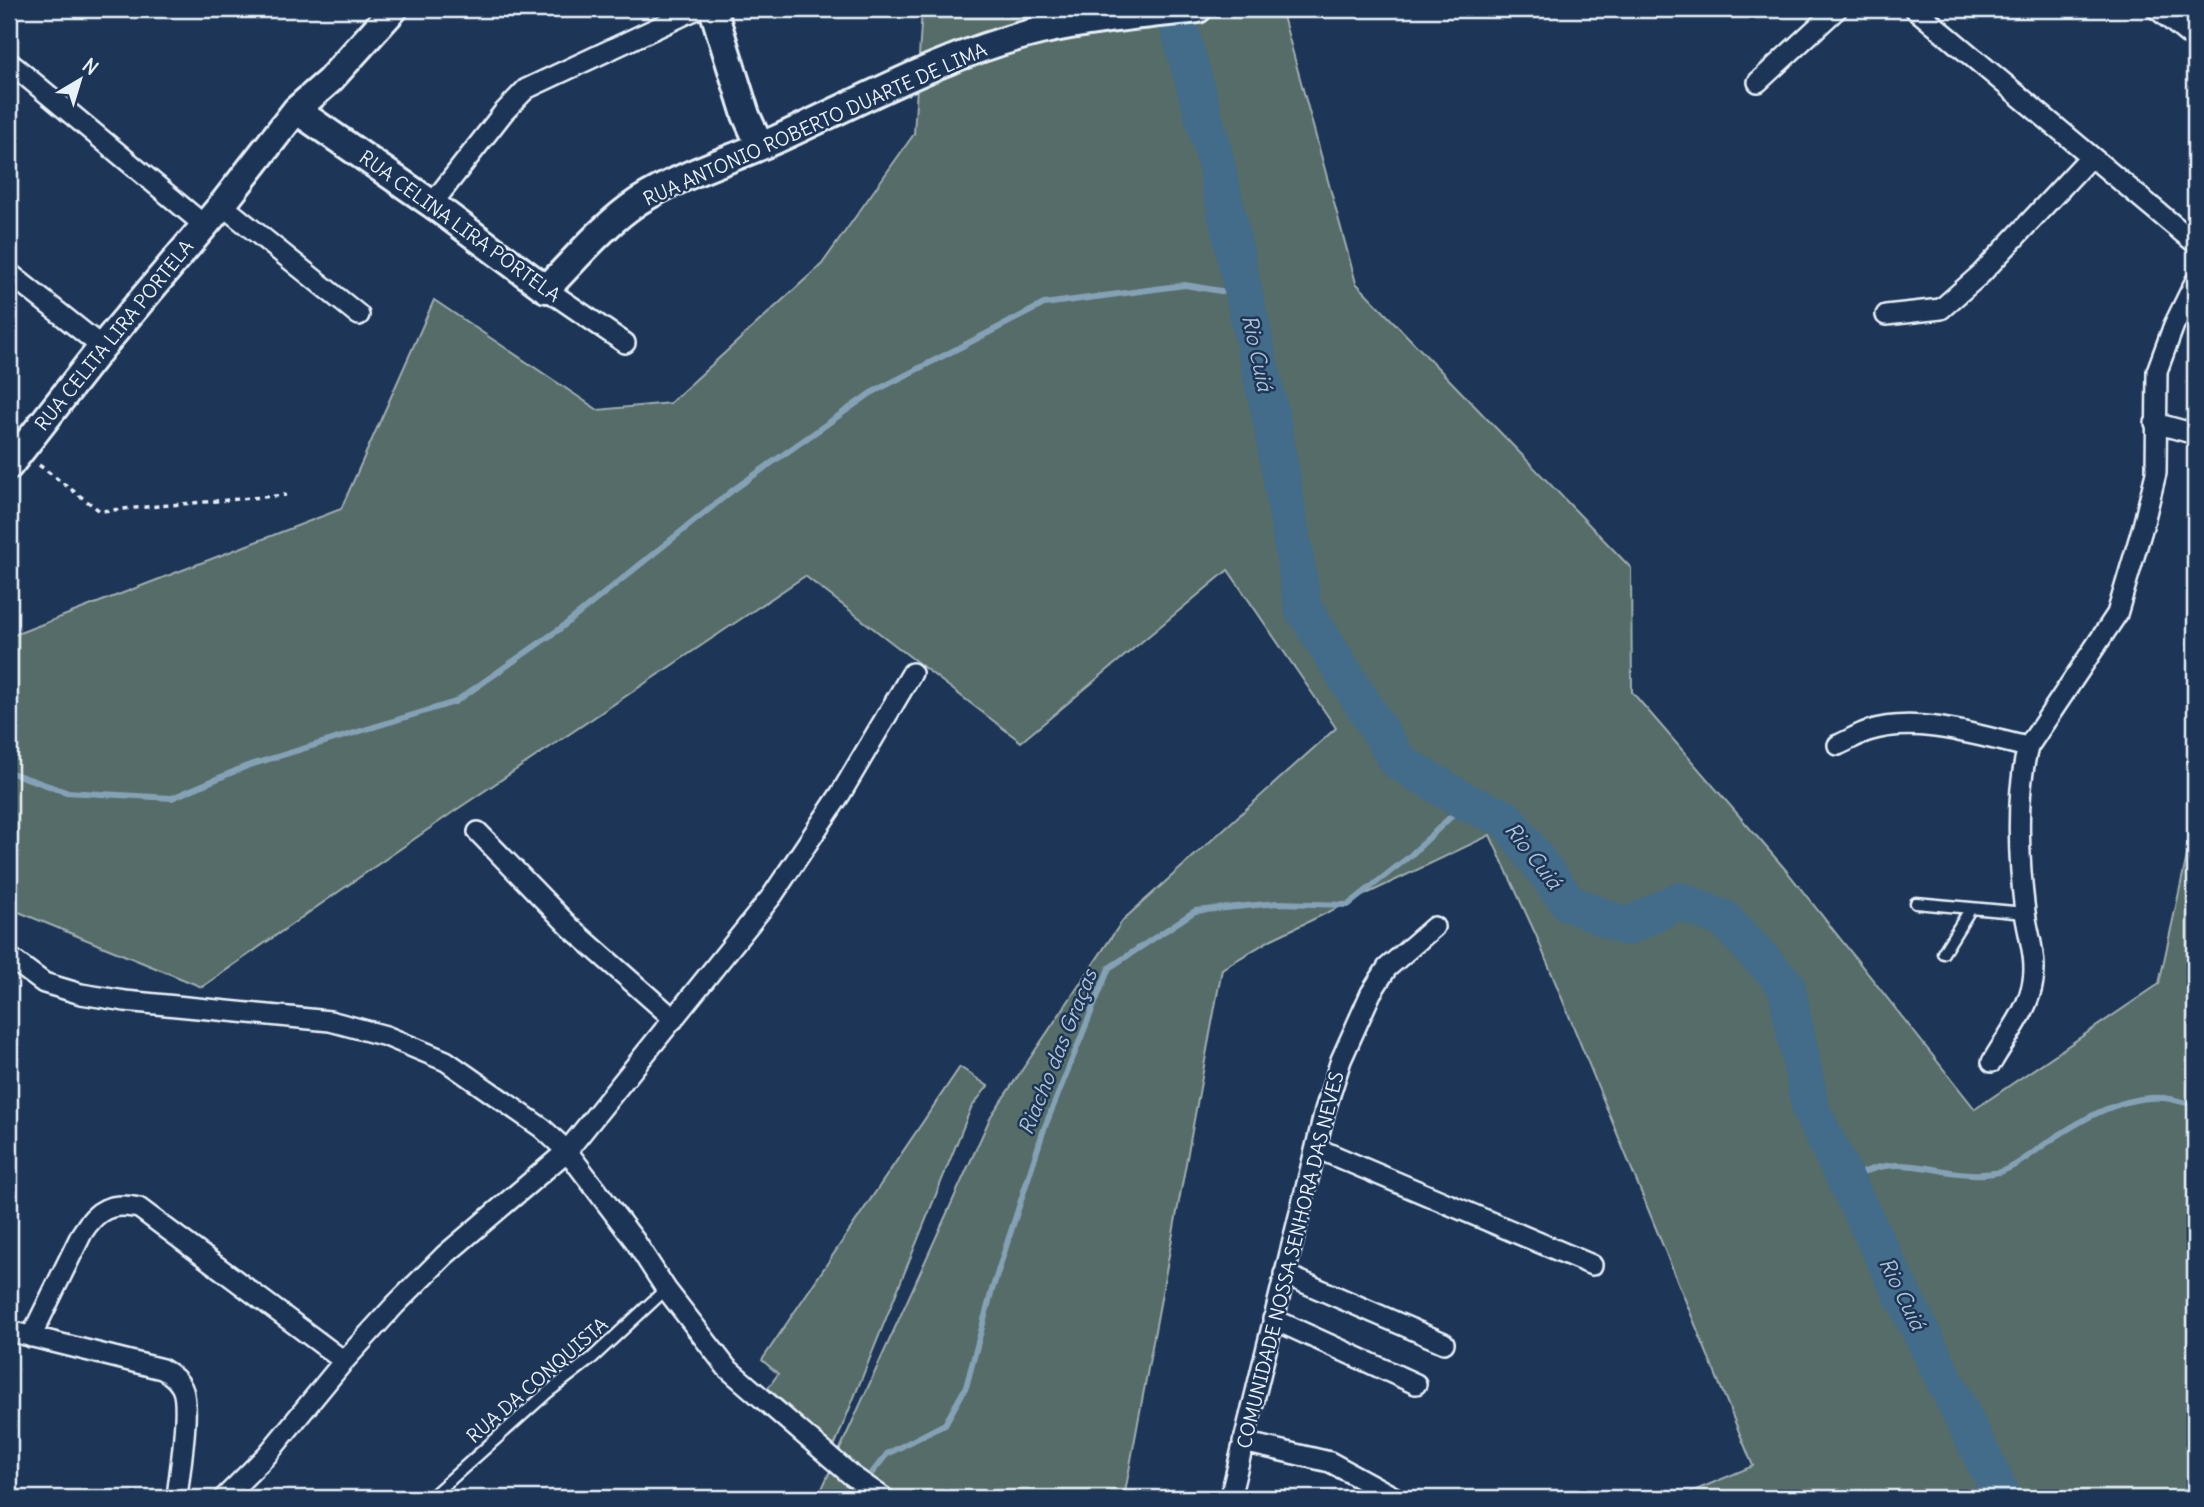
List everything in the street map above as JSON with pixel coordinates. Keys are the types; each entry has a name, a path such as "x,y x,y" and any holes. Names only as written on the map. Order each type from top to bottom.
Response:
{"main road":[{"name":"RUA CELITA LIRA PORTELA","path":"15,458 102,346 204,225 305,116 329,81 394,9"},
{"path":"713,9 746,116 752,150"},
{"name":"RUA ANTONIO ROBERTO DUARTE DE LIMA","path":"546,289 618,217 640,201 936,66 1040,31 1100,20 1198,9"},
{"name":"RUA CELINA LIRA PORTELA","path":"305,116 432,204 546,289"}],"street":[{"path":"432,204 503,113 526,89 697,9"},
{"path":"1758,82 1837,9"},
{"path":"1915,9 2195,243"},
{"path":"2157,9 2195,40"},
{"path":"9,62 204,225"},
{"path":"1886,315 1941,309 1981,274 2091,156"},
{"path":"222,205 359,315"},
{"path":"9,273 102,346"},
{"path":"1992,1062 2026,1004 2033,981 2032,948 2025,913 2020,803 2022,767 2028,747 2117,614 2143,526 2155,473 2157,371 2174,325 2195,282"},
{"name":"RUA CELINA LIRA PORTELA","path":"546,289 625,343"},
{"path":"2155,423 2195,433"},
{"path":"224,1498 267,1455 344,1361 395,1305 445,1255 567,1151 772,896 841,793 912,673"},
{"path":"1838,745 1868,731 1918,726 2028,747"},
{"path":"478,832 571,928 674,1019"},
{"name":"COMUNIDADE NOSSA SENHORA DAS NEVES","path":"1230,1498 1325,1111 1341,1060 1371,993 1387,968 1434,927"},
{"path":"9,957 44,983 81,994 125,1001 330,1021 386,1036 446,1061 542,1128 567,1151 635,1241 666,1289 727,1368 850,1475 880,1495"},
{"path":"1316,1148 1592,1265"},
{"path":"31,1337 92,1218 101,1211 125,1205 139,1208 344,1361"},
{"path":"1284,1274 1444,1343"},
{"path":"1273,1319 1416,1384"},
{"path":"9,1331 162,1369 173,1375 181,1386 186,1403 177,1498"},
{"path":"1243,1443 1330,1462 1396,1498"}],"lane":[{"path":"1916,903 2025,913"},
{"path":"1942,953 1971,908"},
{"name":"RUA DA CONQUISTA","path":"430,1498 548,1392 592,1358 666,1289"}],"path":[{"path":"15,458 100,511 286,495"}],"green space":[{"path":"922,9 1281,9 1356,283 1631,568 1632,692 1785,869 1975,1109 2159,984 2195,819 2195,1498 1677,1498 1753,1466 1536,935 1490,835 1272,939 1222,969 1124,1498 801,1498 821,1491 991,1116 1123,920 1336,728 1228,570 1021,742 805,576 456,810 202,987 9,908 9,637 341,509 434,300 598,410 670,403 822,264 914,134"},
{"path":"960,1067 988,1086 971,1108 834,1447 768,1388 778,1374 762,1360"}],"waterway":[{"name":"Rio Cuiá","path":"1174,9 1213,151 1273,427 1303,608 1399,762 1466,802 1506,819 1569,903 1626,927 1679,901 1724,919 1786,985 1811,1110 2003,1498"},
{"path":"9,772 66,792 172,798 247,766 455,702 561,628 733,490 871,393 1044,304 1185,285 1244,295"},
{"name":"Riacho das Graças","path":"852,1498 887,1454 945,1424 966,1387 992,1290 1044,1129 1109,968 1195,911 1277,903 1348,905 1410,856 1466,802"},
{"path":"1847,1182 1866,1171 1884,1166 1902,1165 1974,1174 2000,1172 2083,1120 2115,1106 2148,1098 2195,1105"}]}
